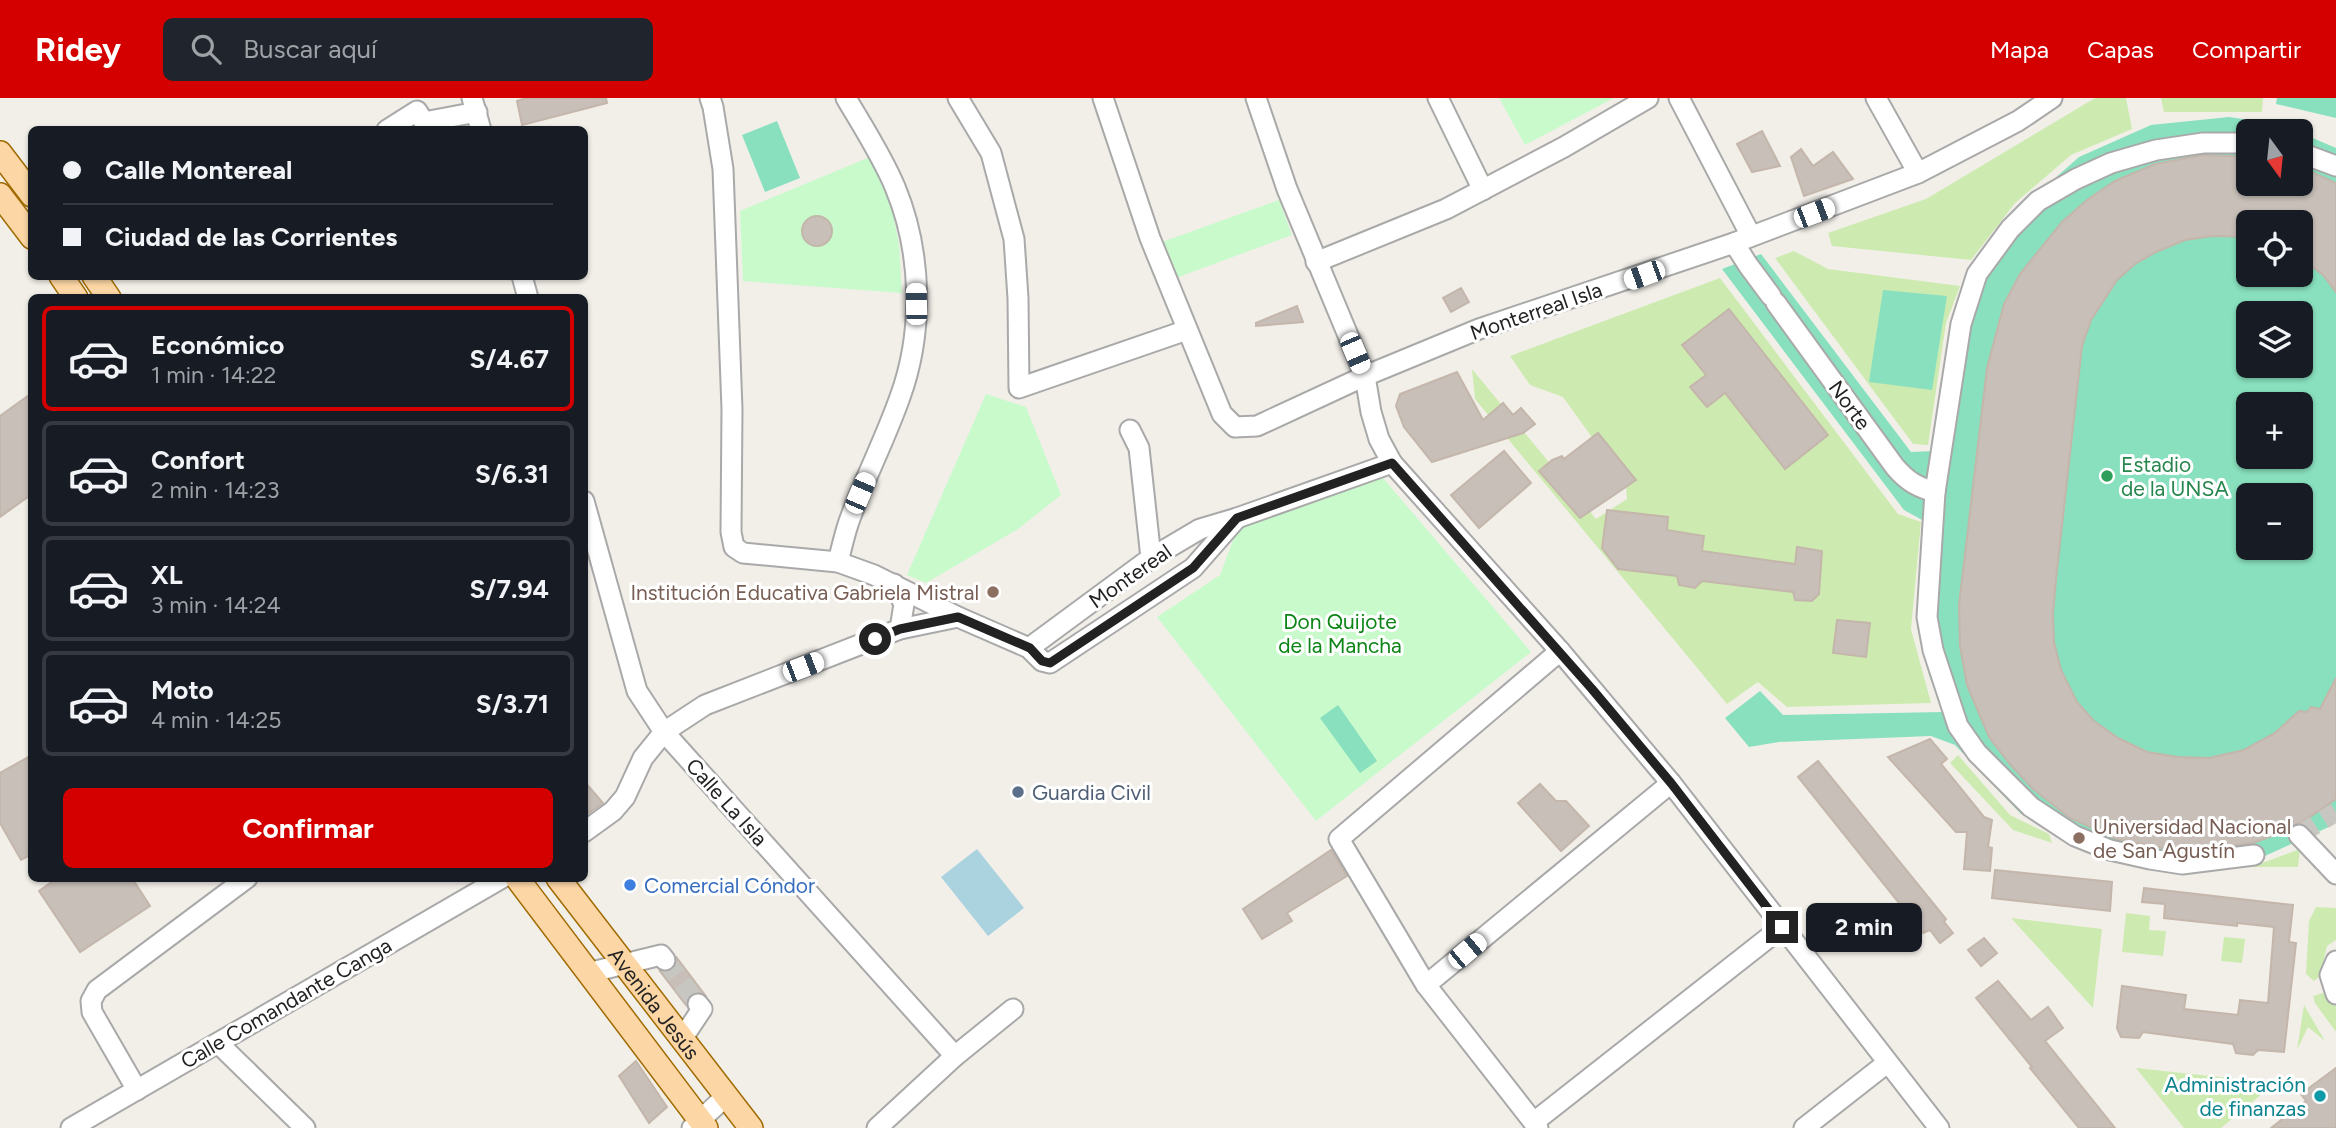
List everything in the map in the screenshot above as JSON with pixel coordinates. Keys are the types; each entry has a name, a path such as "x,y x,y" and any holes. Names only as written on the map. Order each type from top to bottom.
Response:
{"main road":[{"path":"0,153 28,190"},
{"path":"28,196 6,203 28,232"},
{"name":"Avenida Jesús","path":"520,882 699,1125"},
{"name":"Avenida Jesús","path":"561,882 751,1128"},
{"path":"570,949 597,930"}],"street":[{"name":"Montereal","path":"710,98 723,169 732,409 731,532 734,547 743,553 838,562 894,584 958,617 1030,648 1042,661 1050,663 1193,568 1237,518"},
{"path":"838,562 850,517 901,396 913,353 916,318 914,255 908,225 889,175 846,98"},
{"path":"958,98 991,153 1014,239 1018,298 1018,388 1187,330"},
{"name":"Monterreal Isla","path":"1102,98 1150,238 1187,330 1222,414 1235,427 1257,426 1365,376 1479,329 1743,240 1918,173 2018,121 2052,98"},
{"path":"1256,98 1287,189 1365,376 1379,439 1392,463 1560,651 1671,783 1939,1128"},
{"path":"1438,98 1483,190"},
{"path":"1316,262 1446,209 1648,98"},
{"name":"Norte","path":"1679,98 1743,240 1773,299 1895,467 1907,481 1935,492"},
{"path":"1876,98 1918,173"},
{"path":"393,126 417,111 424,122 477,113"},
{"path":"2236,143 2203,143 2168,148 2111,163 2076,179 2038,201 2010,229 1977,274 1961,324 1935,492 1927,617 1933,650 1958,726 1978,752 2031,807 2075,836 2110,850 2182,864 2254,855"},
{"path":"2314,157 2336,166"},
{"path":"1130,430 1139,448 1151,558"},
{"name":"Montereal","path":"1030,648 1151,558 1200,529 1392,463"},
{"name":"Calle La Isla","path":"588,515 637,691 664,732 954,1056"},
{"path":"894,584 904,604 900,629"},
{"path":"588,829 613,811 625,797 643,758 664,732 705,705 900,629 958,617"},
{"path":"1560,651 1339,839 1426,985 1536,1125 1782,927"},
{"path":"1426,985 1671,783"},
{"path":"2299,835 2336,874"},
{"path":"137,1090 92,1012 91,1001 97,990 242,882"},
{"name":"Calle Comandante Canga","path":"71,1128 495,882"},
{"path":"588,973 661,955 665,960"},
{"path":"2336,961 2330,975 2336,994"},
{"path":"682,1039 702,1009 698,1004"},
{"path":"877,1128 954,1056 1013,1009"},
{"path":"218,1043 305,1128"},
{"path":"1804,1128 1887,1063"},
{"path":"699,1125 726,1096"}],"green space":[{"path":"1499,98 1614,98 1525,145"},
{"path":"2095,98 2126,98 2132,129 2071,155 2015,203 1971,260 1832,246 1828,233 1926,199"},
{"path":"2161,98 2263,98 2262,112 2164,112"},
{"path":"2277,98 2336,98 2336,118 2276,104"},
{"name":"Estadio de la UNSA","path":"2229,117 2242,119 2236,119 2236,196 2314,196 2314,139 2336,148 2336,822 2256,860 2095,851 2021,814 1955,745 1931,736 1779,742 1749,747 1725,718 1760,691 1783,715 1943,712 1929,675 1917,627 1924,521 1904,510 1722,269 1761,254 1911,452 1935,451 1951,320 1972,268 2020,209 2079,157 2151,125"},
{"path":"777,121 800,178 765,192 742,135"},
{"path":"870,157 890,198 899,244 902,293 743,281 740,211"},
{"path":"1279,200 1292,235 1176,278 1162,242"},
{"path":"1794,251 1828,269 1960,286 1946,323 1928,445 1913,444 1775,258"},
{"path":"1720,278 1898,514 1921,522 1911,629 1931,703 1787,707 1758,682 1727,704 1475,399 1472,369 1596,519 1627,499 1626,485 1563,397 1530,385 1510,356"},
{"path":"1883,290 1947,296 1932,390 1869,382"},
{"path":"986,394 1026,407 1061,495 1018,529 926,583 907,575"},
{"name":"Don Quijote de la Mancha","path":"1383,478 1531,652 1316,821 1157,617 1220,575 1238,527"},
{"path":"1338,705 1377,761 1360,773 1320,718"},
{"path":"1958,755 2010,815 2049,834 2052,843 2013,830 1950,763"},
{"path":"2300,849 2298,867 2251,867"},
{"path":"2316,907 2336,908 2336,940 2327,946 2320,976 2314,981 2306,974 2309,921"},
{"path":"2126,913 2150,916 2149,930 2166,931 2163,956 2122,952"},
{"path":"2011,918 2102,929 2093,1008"},
{"path":"2224,937 2245,939 2242,963 2221,961"},
{"path":"2329,991 2336,1007 2336,1032 2313,996"},
{"path":"2304,1005 2325,1041 2308,1027 2297,1050"},
{"path":"2136,1068 2275,1083 2221,1128 2184,1128"}],"water":[{"path":"977,849 1024,908 988,936 941,877"}],"building":[{"path":"526,98 606,98 607,103 522,125 517,101"},
{"path":"1762,131 1780,166 1752,172 1737,144"},
{"path":"1801,149 1813,166 1833,152 1853,179 1804,196 1791,157"},
{"path":"2203,155 2236,156 2236,196 2314,196 2314,173 2336,183 2336,292 2313,267 2313,210 2236,210 2236,237 2213,236 2185,240 2135,264 2117,280 2091,320 2082,346 2053,614 2054,642 2061,670 2077,702 2094,721 2118,738 2147,752 2209,758 2244,750 2275,733 2299,711 2307,712 2311,707 2320,709 2336,678 2336,799 2288,830 2253,843 2182,852 2117,839 2070,818 2033,789 1989,737 1967,685 1960,646 1959,605 1987,368 2004,304 2020,274 2062,222 2087,200 2115,181 2155,164"},
{"path":"817,216 823,217 831,225 831,237 823,245 817,246 811,245 803,237 802,231 803,225 811,217"},
{"path":"1461,288 1469,302 1451,312 1443,298"},
{"path":"1297,306 1303,322 1256,326 1256,323"},
{"path":"1729,309 1828,435 1785,469 1725,393 1707,407 1690,387 1706,375 1682,345"},
{"path":"1457,372 1483,420 1503,403 1513,415 1521,408 1535,424 1523,433 1432,462 1404,427 1396,406 1400,394"},
{"path":"28,396 28,497 0,517 0,416"},
{"path":"1598,433 1636,480 1580,518 1539,471 1552,460 1562,456 1564,459"},
{"path":"1504,451 1531,483 1479,528 1451,495"},
{"path":"1607,510 1668,517 1667,530 1704,536 1702,551 1795,564 1797,547 1822,551 1819,594 1812,601 1795,600 1793,592 1702,581 1695,588 1679,585 1677,576 1618,569 1602,548"},
{"path":"1837,620 1870,623 1866,657 1833,653"},
{"path":"1930,739 1947,759 1941,764 1984,817 1992,820 1988,847 1992,848 1990,871 1964,869 1967,832 1956,832 1888,757"},
{"path":"28,757 28,856 21,860 0,823 0,773"},
{"path":"1818,761 1946,919 1944,922 1953,933 1940,943 1930,930 1923,933 1798,777"},
{"path":"1540,784 1556,801 1566,801 1589,826 1561,851 1518,803"},
{"path":"588,786 603,803 588,813"},
{"path":"1331,850 1347,876 1287,913 1292,921 1262,939 1243,909"},
{"path":"1995,870 2112,882 2110,911 1992,898"},
{"path":"51,882 135,882 150,906 80,952 39,891"},
{"path":"2144,888 2293,905 2289,942 2296,943 2284,1052 2258,1050 2253,1055 2236,1053 2233,1044 2143,1032 2139,1038 2121,1037 2117,1028 2122,986 2186,995 2184,1009 2238,1015 2240,1000 2268,1003 2274,927 2164,918 2165,904 2142,902"},
{"path":"1984,938 1997,953 1981,966 1968,950"},
{"path":"677,958 705,995 697,992 691,994 686,1005 660,971 672,970"},
{"path":"1998,981 2031,1020 2048,1007 2063,1028 2045,1041 2115,1128 2079,1128 2030,1068 2032,1067 1976,998"},
{"path":"636,1061 667,1107 649,1123 619,1076"},
{"path":"2336,1068 2336,1128 2271,1128 2306,1101 2301,1094"}],"tunnel":[{"path":"2299,835 2336,812"},
{"path":"665,960 698,1004"}],"place":[{"name":"Estadio de la UNSA","path":"2107,476"},
{"name":"Institución Educativa Gabriela Mistral","path":"993,592"},
{"name":"Guardia Civil","path":"1018,792"},
{"name":"Universidad Nacional de San Agustín","path":"2079,838"},
{"name":"Comercial Cóndor","path":"630,885"},
{"name":"Administración de finanzas","path":"2320,1096"}],"route":[{"path":"875,639 900,629 958,617 1030,648 1042,661 1050,663 1193,568 1237,518 1392,463 1592,689 1671,783 1782,927"}]}
